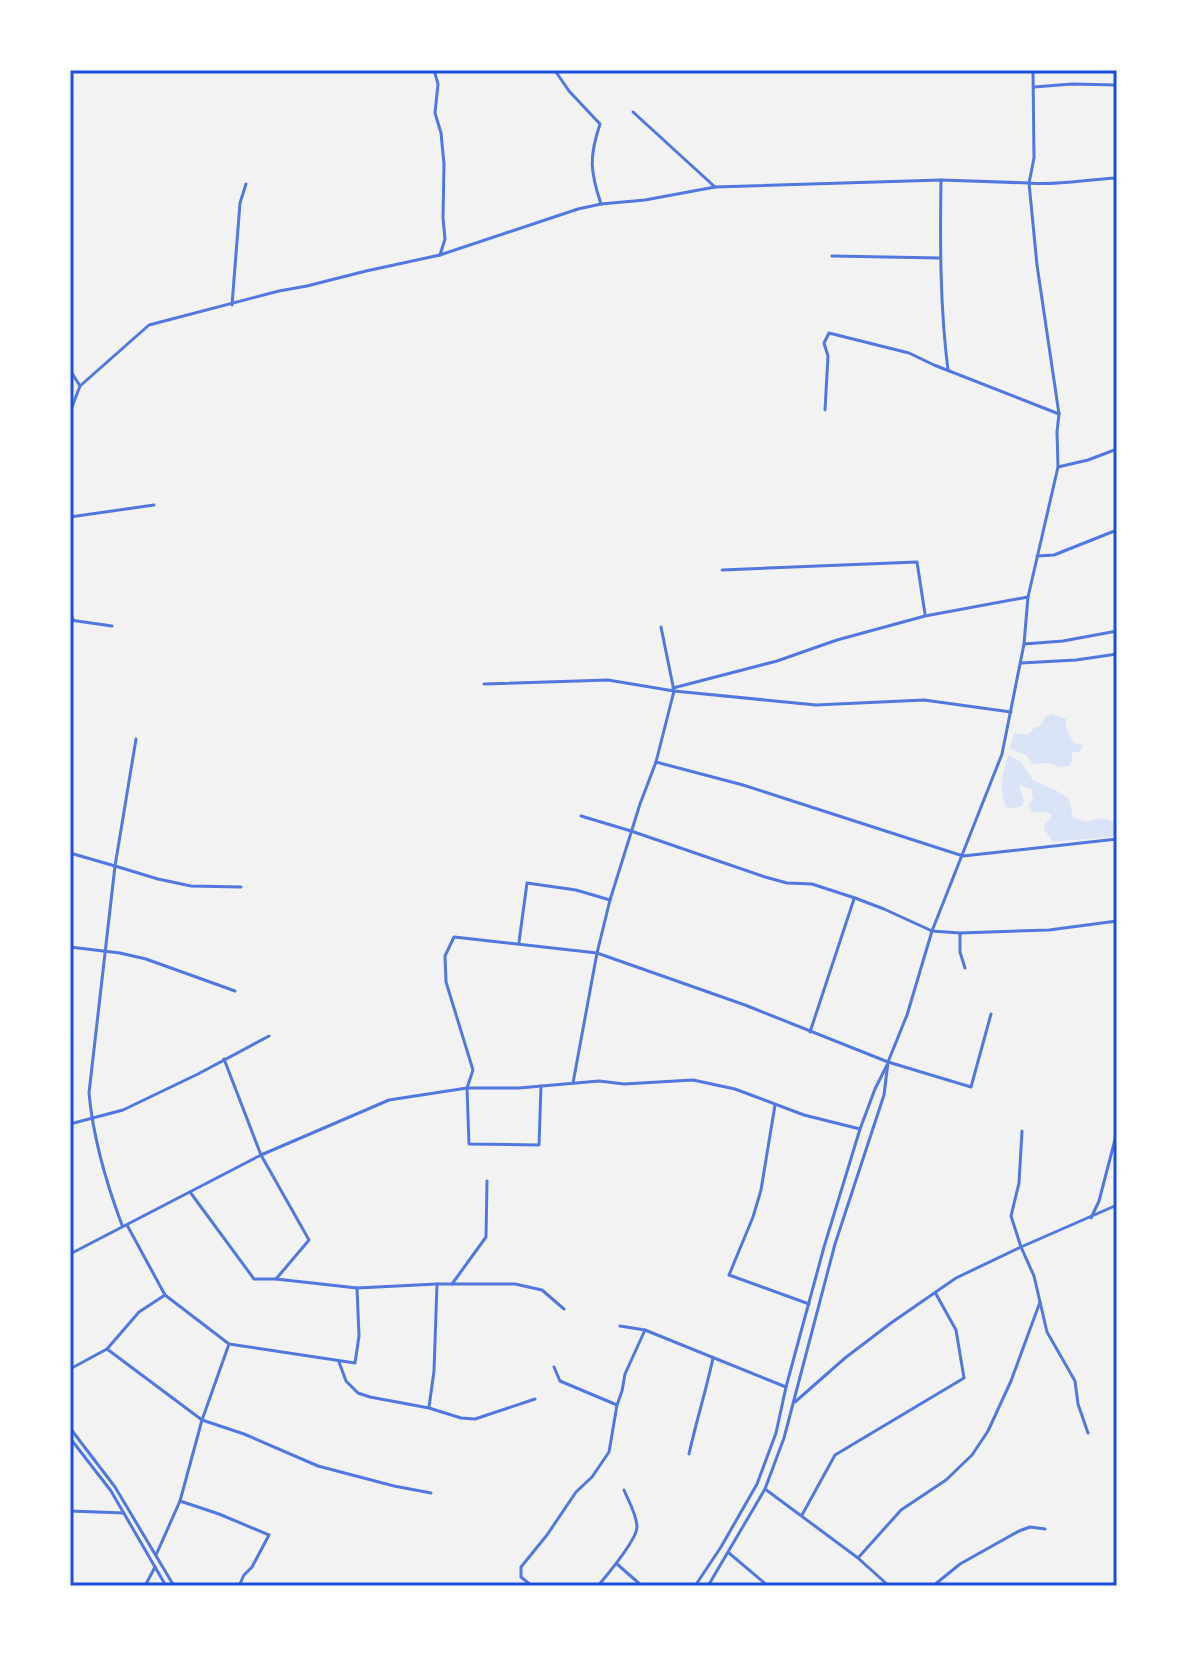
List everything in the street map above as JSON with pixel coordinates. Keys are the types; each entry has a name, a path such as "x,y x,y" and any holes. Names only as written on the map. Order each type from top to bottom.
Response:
{"street":[{"path":"434,70 438,84 435,113 441,133 444,164 445,239 440,255"},
{"path":"545,70 556,72 600,124 592,149 591,170 601,204"},
{"path":"695,1586 757,1484 776,1433 824,1247 860,1129 907,1015 932,931 1002,754 1024,644 1028,597 1058,467 1059,414 1037,265 1029,183 1034,158 1033,70"},
{"path":"1034,87 1117,85"},
{"path":"633,112 715,187"},
{"path":"70,412 80,386 149,325 279,291 440,255 578,209 715,187 941,180 1062,183 1117,178"},
{"path":"941,180 940,258 948,370"},
{"path":"232,305 240,203 246,184"},
{"path":"832,256 940,258"},
{"path":"825,410 828,356 824,343 829,333 909,353 1059,414"},
{"path":"70,370 80,386"},
{"path":"1058,467 1117,449"},
{"path":"70,517 154,505"},
{"path":"1037,556 1054,555 1117,530"},
{"path":"722,570 917,562 925,616"},
{"path":"673,690 925,616 1028,597"},
{"path":"70,609 72,620 112,626"},
{"path":"573,1083 610,900 656,762 673,690 661,627"},
{"path":"1024,644 1063,641 1117,631"},
{"path":"1020,664 1117,654"},
{"path":"484,684 608,680 816,705 924,700 1011,712"},
{"path":"136,739 115,866 89,1093 91,1119 109,1190 125,1226 165,1295 229,1344 355,1363 359,1336 357,1288"},
{"path":"656,762 743,785 963,856 1117,839"},
{"path":"581,816 765,877 787,883 812,884 855,898 932,931 1049,930 1117,921"},
{"path":"70,853 191,886 241,887"},
{"path":"519,943 527,883 576,890 610,900"},
{"path":"810,1032 855,898"},
{"path":"960,933 960,952 965,968"},
{"path":"541,1086 539,1145 469,1144 467,1088 473,1070 446,982 445,956 454,937 597,953 745,1005 888,1062 971,1087 991,1014"},
{"path":"70,947 146,959 235,991"},
{"path":"70,1124 123,1110 269,1036"},
{"path":"224,1059 261,1155 309,1240 276,1279"},
{"path":"708,1586 765,1489 784,1438 835,1244 884,1095 888,1062"},
{"path":"70,1254 261,1155 389,1100 467,1088 693,1080 735,1089 804,1115 860,1129"},
{"path":"775,1105 761,1190 729,1275 809,1304"},
{"path":"1022,1131 1019,1183 1011,1216 1034,1276 1047,1332 1075,1381 1078,1404 1088,1433"},
{"path":"1091,1218 1099,1201 1117,1132"},
{"path":"452,1284 486,1237 487,1181"},
{"path":"190,1192 254,1279 357,1288 515,1284 542,1290 564,1309"},
{"path":"793,1403 845,1358 956,1278 1117,1205"},
{"path":"429,1408 434,1371 437,1284"},
{"path":"802,1515 835,1455 964,1378 956,1330 935,1293"},
{"path":"70,1369 107,1349 139,1312 165,1295"},
{"path":"858,1558 901,1510 946,1480 972,1455 988,1431 1011,1381 1040,1302"},
{"path":"620,1326 645,1330 786,1387"},
{"path":"532,1586 521,1577 521,1567 609,1452 625,1374 645,1330"},
{"path":"156,1555 180,1501 202,1420 229,1344"},
{"path":"107,1349 202,1420 244,1434 318,1466 431,1493"},
{"path":"689,1454 713,1358"},
{"path":"339,1362 346,1381 358,1393 461,1418 475,1419 535,1399"},
{"path":"554,1367 560,1381 617,1405"},
{"path":"70,1428 115,1487 174,1586"},
{"path":"70,1438 111,1491 166,1586"},
{"path":"765,1489 858,1558 889,1586"},
{"path":"598,1586 635,1536 637,1527 624,1490"},
{"path":"180,1501 269,1535 239,1586"},
{"path":"70,1511 124,1513"},
{"path":"933,1586 960,1564 1019,1531 1030,1527 1045,1529"},
{"path":"729,1553 768,1586"},
{"path":"617,1564 642,1586"},
{"path":"145,1586 155,1567"}],"shaded area":[{"path":"1052,714 1066,719 1066,728 1074,743 1083,745 1080,752 1072,752 1069,766 1032,764 1026,755 1010,749 1014,733 1028,735 1041,725 1046,716"},
{"path":"1008,755 1021,762 1033,780 1069,799 1073,817 1085,822 1102,818 1117,823 1117,836 1053,842 1044,829 1052,815 1033,812 1028,806 1033,799 1031,789 1019,785 1024,801 1021,807 1006,807 1002,781"}]}
